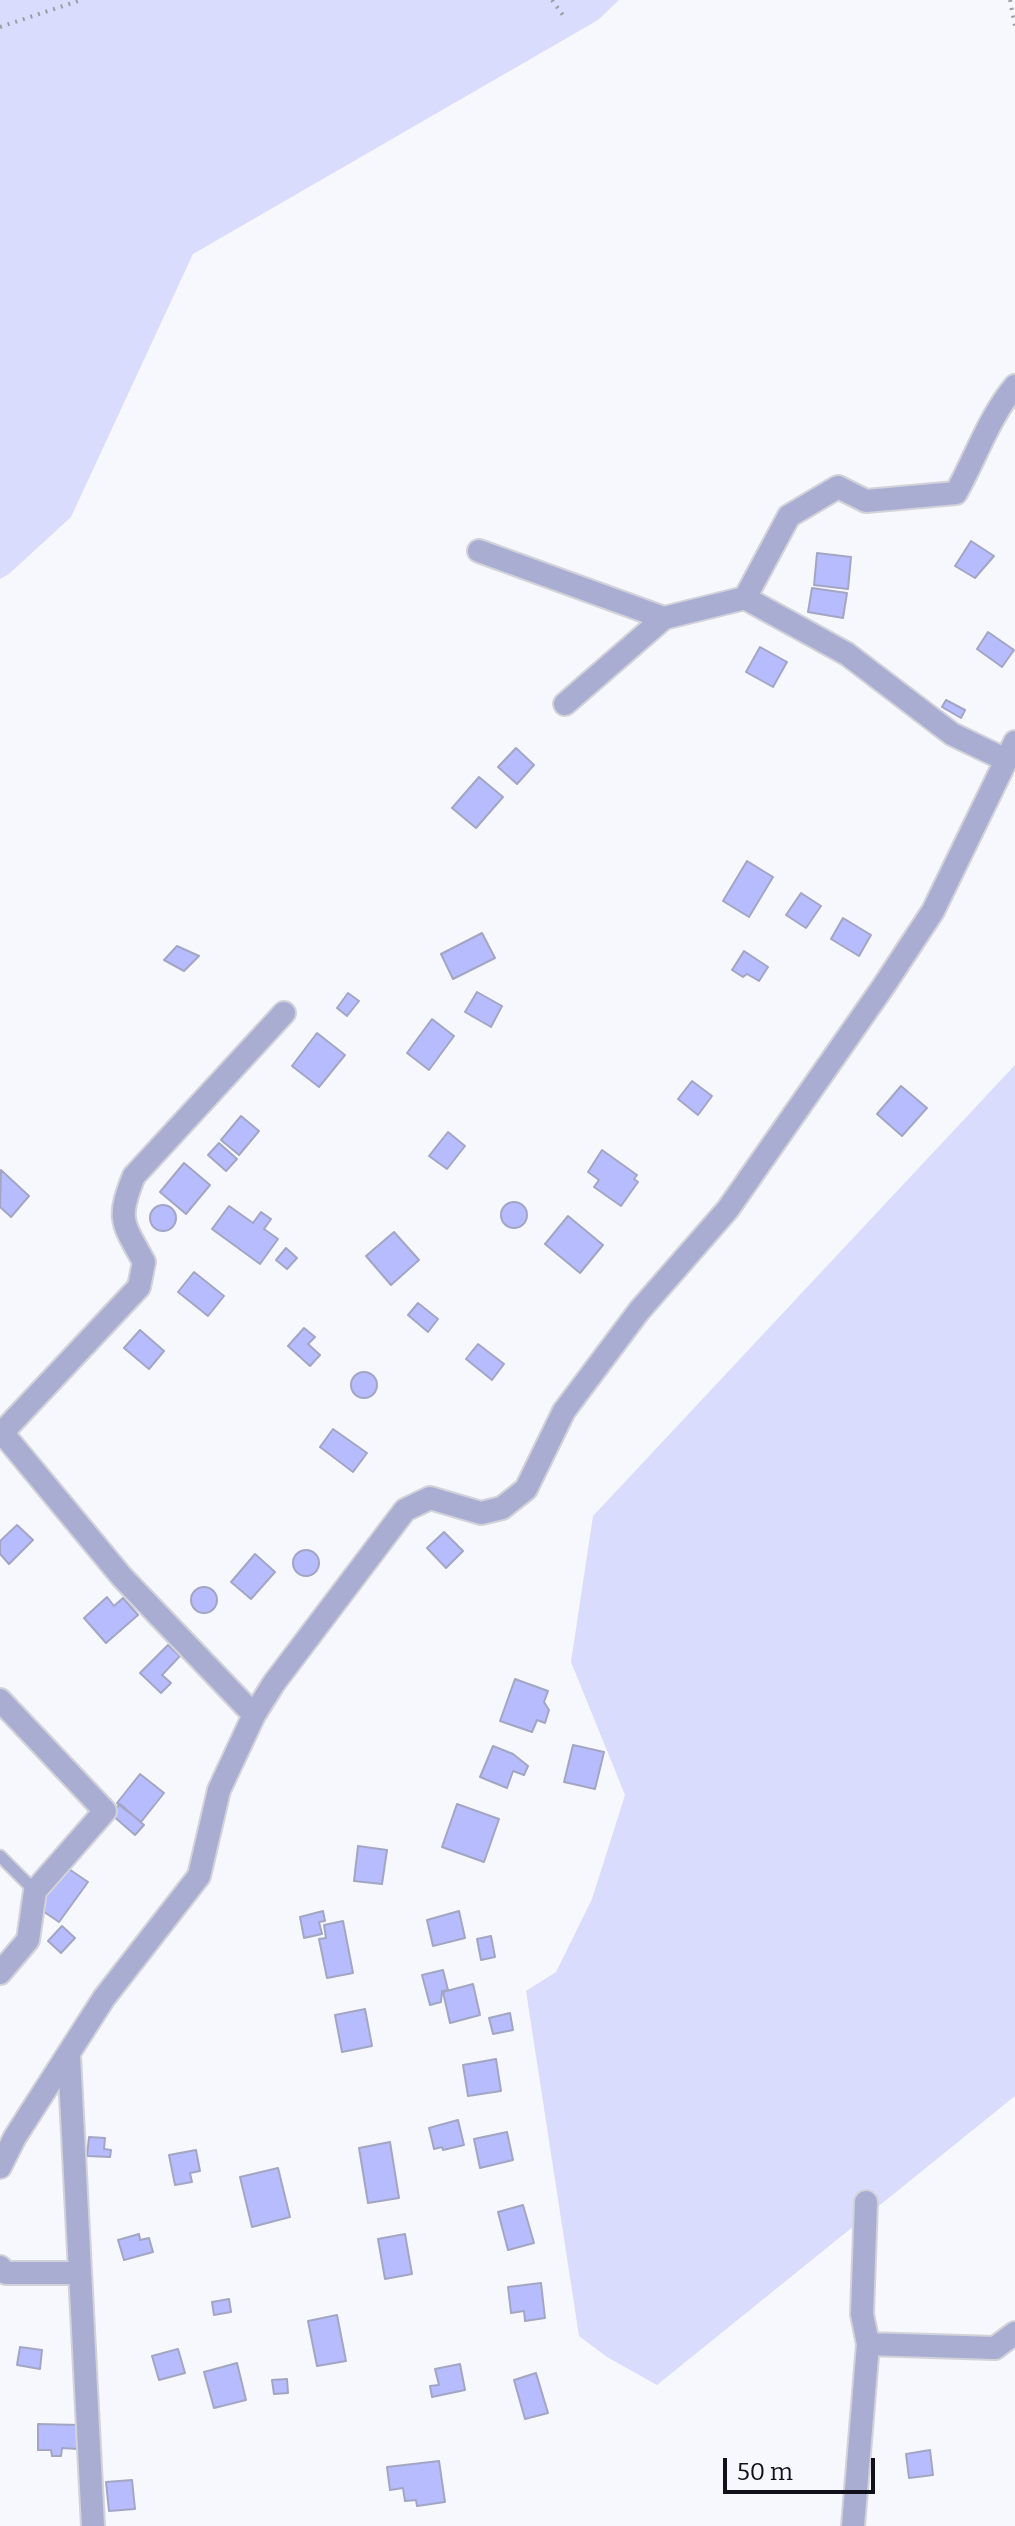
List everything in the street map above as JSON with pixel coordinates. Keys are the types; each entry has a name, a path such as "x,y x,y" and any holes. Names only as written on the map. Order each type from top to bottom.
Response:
{"street":[{"path":"745,598 789,516 838,487 866,501 956,493 999,405 1015,386"},
{"path":"479,551 664,618"},
{"path":"0,2167 15,2137 104,1998 199,1876 219,1790 254,1715 274,1683 405,1510 430,1498 481,1513 502,1508 526,1489 564,1411 639,1311 728,1209 892,975 933,911 1010,751 952,734 847,654 745,598 664,618 565,704"},
{"path":"254,1715 122,1577 1,1433 139,1287 144,1262 122,1223 123,1202 134,1176 284,1013"},
{"path":"0,1700 105,1811 35,1891 28,1940 0,1973"},
{"path":"69,2056 93,2526"},
{"path":"853,2526 868,2344 862,2314 866,2202"},
{"path":"0,2267 6,2273 80,2273"},
{"path":"868,2344 995,2348 1015,2333"}],"lane":[{"path":"0,1856 35,1891"}],"path":[{"path":"0,27 81,0"},
{"path":"552,0 565,18"},
{"path":"1010,0 1015,26"}],"shaded area":[{"path":"0,0 619,0 598,20 193,254 71,517 0,579"},
{"path":"1015,1065 1015,2096 657,2385 607,2357 579,2336 526,1991 556,1972 592,1899 625,1795 571,1662 593,1516"}],"building":[{"path":"971,541 994,556 975,578 955,566"},
{"path":"817,553 851,557 848,589 814,585"},
{"path":"812,588 847,593 843,618 808,612"},
{"path":"988,632 1014,650 1002,667 977,649"},
{"path":"760,647 787,662 773,687 746,672"},
{"path":"946,700 965,710 961,718 942,707"},
{"path":"516,748 534,765 517,784 498,767"},
{"path":"479,777 503,797 476,828 452,808"},
{"path":"747,861 773,877 749,917 723,901"},
{"path":"801,893 821,906 806,928 786,915"},
{"path":"843,918 871,935 859,956 831,939"},
{"path":"482,933 495,958 453,979 441,954"},
{"path":"177,946 199,956 184,971 164,960"},
{"path":"744,951 768,967 759,981 732,970"},
{"path":"477,992 502,1006 491,1027 465,1012"},
{"path":"348,993 359,1001 347,1016 337,1008"},
{"path":"432,1019 454,1036 429,1070 407,1053"},
{"path":"317,1033 345,1055 319,1087 292,1066"},
{"path":"692,1081 712,1096 698,1115 678,1099"},
{"path":"901,1086 927,1108 902,1136 877,1114"},
{"path":"241,1116 259,1131 239,1155 221,1140"},
{"path":"448,1132 465,1146 447,1169 429,1156"},
{"path":"219,1143 237,1159 226,1171 208,1155"},
{"path":"602,1150 637,1175 634,1179 638,1182 621,1206 594,1187 599,1180 588,1172"},
{"path":"184,1163 210,1185 186,1214 160,1192"},
{"path":"1,1170 29,1196 11,1217 0,1207"},
{"path":"514,1202 523,1206 527,1215 523,1224 514,1228 505,1224 501,1215 505,1206"},
{"path":"163,1205 172,1209 176,1218 172,1227 163,1231 154,1227 150,1218 154,1209"},
{"path":"229,1206 253,1223 261,1212 271,1219 264,1229 278,1239 260,1264 212,1229"},
{"path":"568,1216 603,1245 580,1273 545,1244"},
{"path":"394,1232 419,1260 391,1285 366,1256"},
{"path":"286,1248 297,1258 287,1269 276,1260"},
{"path":"194,1272 224,1296 208,1316 178,1292"},
{"path":"418,1303 438,1319 428,1332 408,1315"},
{"path":"304,1328 315,1337 308,1344 320,1355 310,1366 288,1346"},
{"path":"140,1330 164,1351 149,1369 124,1348"},
{"path":"478,1344 504,1364 492,1380 466,1359"},
{"path":"364,1372 373,1376 377,1385 373,1394 364,1398 355,1394 351,1385 355,1376"},
{"path":"333,1429 367,1453 353,1472 320,1447"},
{"path":"17,1525 33,1540 9,1564 0,1554 0,1541"},
{"path":"444,1532 463,1551 446,1568 427,1548"},
{"path":"306,1550 315,1554 319,1563 315,1572 306,1576 297,1572 293,1563 297,1554"},
{"path":"255,1554 275,1572 251,1599 231,1582"},
{"path":"204,1587 213,1591 217,1600 213,1609 204,1613 195,1609 191,1600 195,1591"},
{"path":"107,1597 114,1606 123,1598 138,1615 106,1643 84,1618"},
{"path":"168,1645 180,1656 162,1675 171,1683 161,1693 140,1673"},
{"path":"515,1679 548,1691 544,1702 549,1710 545,1723 537,1720 532,1732 500,1721"},
{"path":"573,1745 604,1752 595,1789 564,1782"},
{"path":"493,1746 513,1754 528,1766 524,1775 513,1771 507,1788 480,1777"},
{"path":"140,1774 164,1793 141,1822 117,1803"},
{"path":"120,1804 144,1825 135,1835 111,1814"},
{"path":"457,1804 499,1819 484,1862 442,1847"},
{"path":"358,1846 387,1850 382,1884 354,1881"},
{"path":"63,1865 88,1882 59,1922 34,1905"},
{"path":"323,1911 325,1921 319,1922 322,1934 304,1938 300,1917"},
{"path":"459,1911 465,1938 433,1946 427,1920"},
{"path":"343,1921 353,1973 327,1978 319,1939 326,1938 324,1925"},
{"path":"62,1926 75,1938 61,1953 48,1941"},
{"path":"491,1936 495,1957 481,1960 477,1939"},
{"path":"443,1970 448,1990 442,1991 441,2002 430,2005 422,1975"},
{"path":"473,1984 480,2015 450,2023 443,1992"},
{"path":"365,2009 372,2046 342,2052 335,2015"},
{"path":"510,2013 513,2030 493,2034 489,2018"},
{"path":"496,2059 501,2091 468,2096 463,2065"},
{"path":"458,2120 464,2145 434,2149 429,2128"},
{"path":"507,2132 513,2160 480,2168 474,2139"},
{"path":"89,2137 105,2138 104,2149 111,2150 110,2157 87,2156"},
{"path":"390,2142 399,2198 368,2203 359,2148"},
{"path":"196,2150 200,2171 190,2173 192,2182 175,2185 169,2155"},
{"path":"278,2168 290,2217 252,2227 240,2177"},
{"path":"523,2205 534,2243 508,2250 498,2212"},
{"path":"139,2234 140,2240 149,2238 153,2252 124,2260 118,2240"},
{"path":"405,2234 412,2274 385,2279 378,2239"},
{"path":"541,2283 545,2318 525,2321 524,2311 511,2313 508,2287"},
{"path":"229,2299 231,2312 214,2315 212,2302"},
{"path":"337,2315 346,2361 317,2366 308,2321"},
{"path":"20,2347 42,2350 40,2369 17,2365"},
{"path":"178,2349 185,2373 159,2380 152,2356"},
{"path":"237,2363 246,2400 214,2408 204,2372"},
{"path":"460,2364 465,2390 432,2397 430,2386 439,2385 435,2369"},
{"path":"536,2373 548,2413 525,2419 514,2380"},
{"path":"287,2379 288,2393 274,2394 272,2380"},
{"path":"38,2424 79,2425 78,2449 62,2448 61,2456 52,2456 51,2450 38,2450"},
{"path":"930,2450 933,2475 909,2478 906,2454"},
{"path":"439,2461 445,2502 417,2506 416,2500 405,2501 403,2488 390,2490 387,2467"},
{"path":"132,2480 135,2509 109,2511 106,2482"}]}
